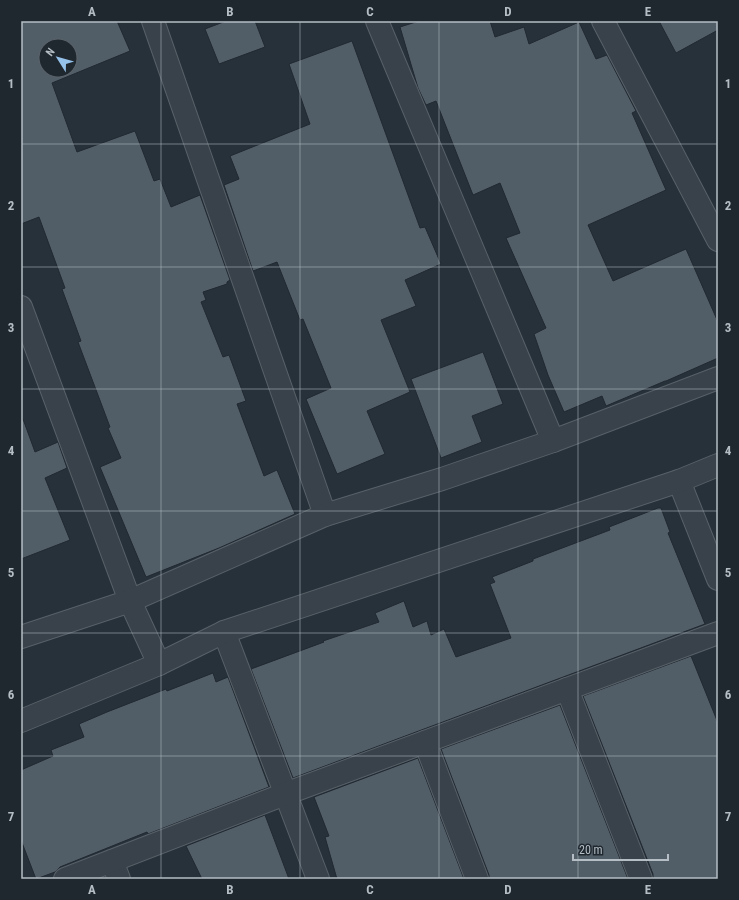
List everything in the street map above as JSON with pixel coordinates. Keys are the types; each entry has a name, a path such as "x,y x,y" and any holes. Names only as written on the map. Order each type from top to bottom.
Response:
{"street":[{"path":"153,21 326,515"},
{"path":"377,21 553,441"},
{"path":"603,21 718,240"},
{"path":"21,306 130,601 159,664"},
{"path":"21,637 130,601 326,515 442,479 553,441 718,378"},
{"path":"21,721 159,664 224,632 679,481 718,465"},
{"path":"679,481 718,580"},
{"path":"224,632 318,879"},
{"path":"65,879 116,870 285,794 718,633"},
{"path":"567,689 641,879"},
{"path":"425,742 477,879"}],"building":[{"path":"21,21 117,21 130,51 78,72 78,38 38,38 38,78 64,78 52,83 77,152 135,131 154,181 160,179 171,207 200,195 230,280 227,284 203,292 206,300 201,302 223,357 229,355 246,401 237,404 264,476 277,470 295,514 219,548 146,577 100,467 121,458 108,428 110,427 78,342 81,341 62,289 65,288 39,217 21,224"},
{"path":"226,21 255,21 265,47 219,64 205,29"},
{"path":"419,21 490,21 495,37 524,27 529,44 579,22 596,59 607,55 636,111 632,113 666,190 588,225 613,281 686,249 718,322 718,358 606,406 602,396 564,412 548,375 534,334 546,328 506,238 520,233 500,183 473,195 436,101 426,105 418,88 400,27"},
{"path":"659,21 718,21 718,30 676,53"},
{"path":"352,41 420,228 425,227 441,264 405,280 416,306 381,320 410,392 367,411 385,454 337,474 306,399 331,388 303,319 300,320 277,262 253,271 224,185 239,179 230,156 310,124 289,64"},
{"path":"483,352 503,404 472,416 482,442 441,458 411,379"},
{"path":"23,419 35,452 58,442 67,468 45,478 70,540 21,559 21,420"},
{"path":"661,508 670,532 668,533 705,624 293,778 251,669 324,642 323,641 379,622 375,613 404,601 413,627 427,621 431,635 444,629 456,657 511,638 490,584 495,582 492,577 533,561 533,559 610,530 609,527"},
{"path":"691,656 718,723 718,879 653,879 653,874 583,696"},
{"path":"213,673 216,682 228,677 269,787 148,834 147,832 60,867 55,872 36,879 21,840 21,770 53,756 51,750 84,737 79,724 166,689 167,691"},
{"path":"560,705 628,879 489,879 489,875 441,749"},
{"path":"418,758 464,879 337,879 325,837 329,836 314,797"},
{"path":"265,815 289,879 202,879 186,846"}]}
